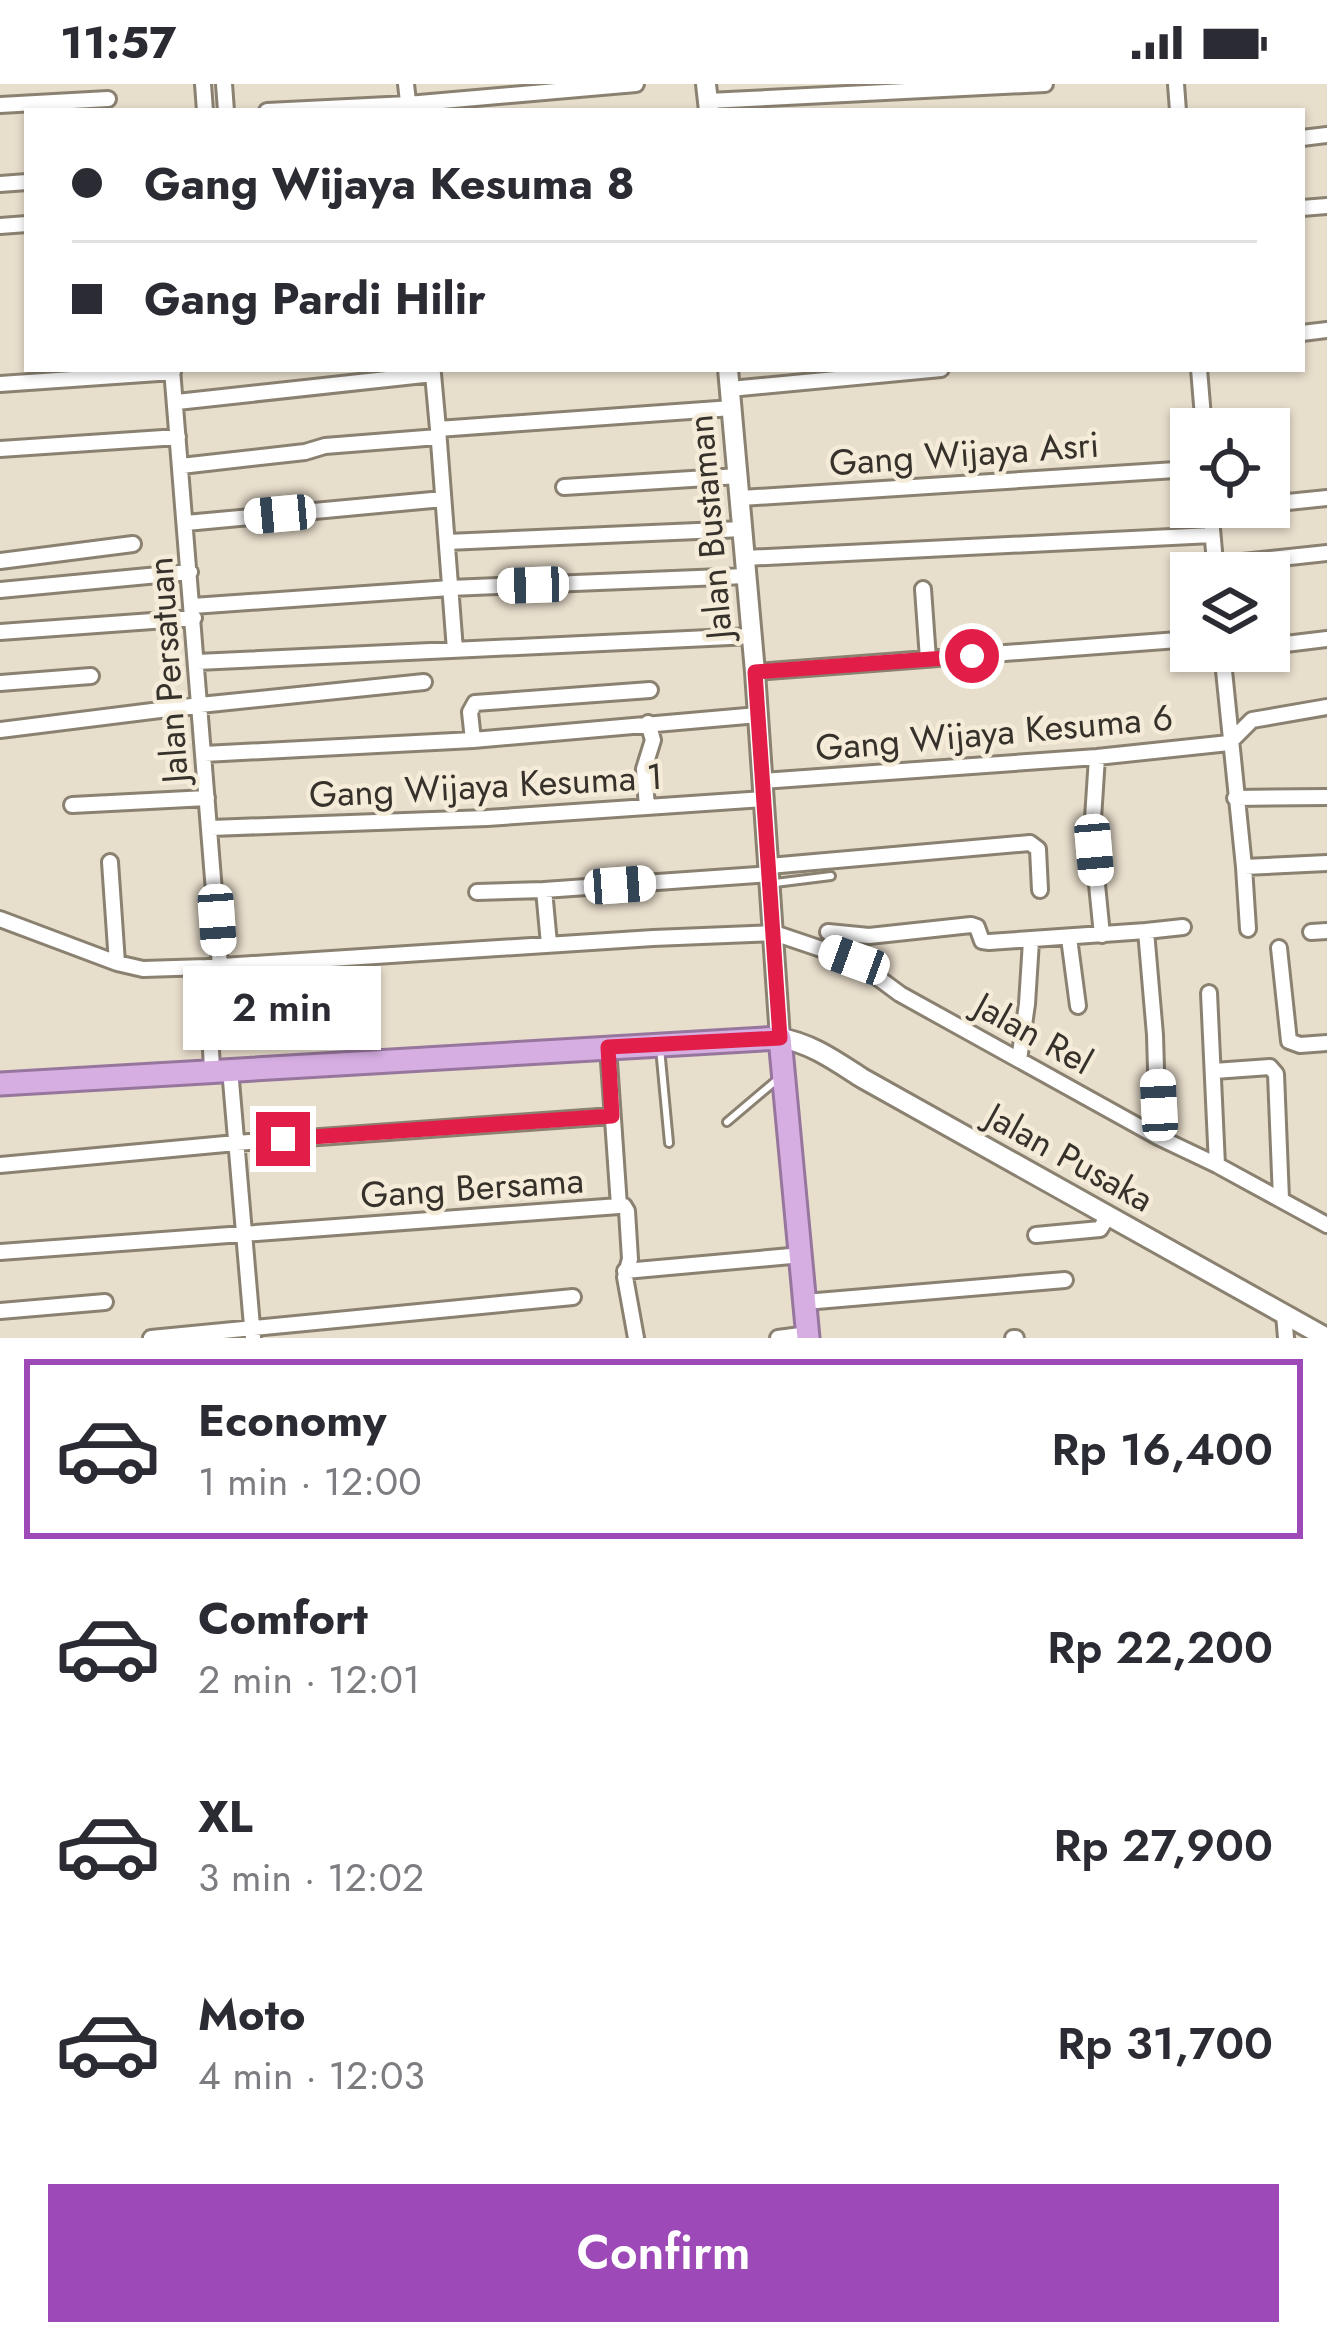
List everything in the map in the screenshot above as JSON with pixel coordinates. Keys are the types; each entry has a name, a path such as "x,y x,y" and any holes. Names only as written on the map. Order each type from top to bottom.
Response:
{"highway":[{"path":"0,1084 780,1038 808,1336"}],"main road":[{"name":"Jalan Bustaman","path":"730,389 780,1038"},
{"name":"Jalan Pusaka","path":"780,1038 813,1048 1327,1338"}],"street":[{"path":"406,84 409,108 636,84"},
{"path":"708,99 1045,84"},
{"path":"0,105 108,99"},
{"path":"0,384 160,372"},
{"name":"Jalan Persatuan","path":"173,372 211,828 221,1069 236,1143 253,1333"},
{"path":"177,402 433,372 455,650"},
{"path":"181,466 730,389 909,372"},
{"path":"1199,372 1202,408"},
{"path":"0,449 178,437"},
{"name":"Gang Wijaya Asri","path":"741,497 1170,470"},
{"path":"564,487 739,476"},
{"path":"1290,502 1327,498"},
{"path":"186,523 443,499"},
{"path":"1211,528 1214,552"},
{"path":"447,542 743,529"},
{"path":"0,632 450,588 1212,535"},
{"path":"0,561 133,544"},
{"path":"1290,559 1327,554"},
{"path":"0,590 190,572"},
{"path":"923,589 928,659"},
{"path":"197,662 751,637"},
{"path":"1290,643 1327,639"},
{"path":"755,672 1170,641"},
{"path":"1227,672 1248,928"},
{"path":"0,683 91,676"},
{"path":"0,730 424,682"},
{"path":"473,740 470,712 475,703 650,690"},
{"path":"1229,743 1252,720 1327,707"},
{"path":"204,754 473,740 758,715"},
{"path":"647,807 644,770 653,740 648,723"},
{"name":"Gang Wijaya Kesuma 6","path":"763,790 941,766 1229,743"},
{"path":"1096,757 1093,834 1102,934"},
{"name":"Gang Wijaya Kesuma 1","path":"211,828 647,807 763,790"},
{"path":"1235,798 1327,797"},
{"path":"72,805 207,798"},
{"path":"477,892 770,874 1030,843 1039,850 1040,890"},
{"path":"110,862 117,964"},
{"path":"1244,867 1327,862"},
{"path":"544,890 549,944"},
{"path":"0,919 117,964 143,969 774,933"},
{"path":"828,932 868,935 971,925 985,942 1183,927"},
{"path":"1146,931 1157,1137"},
{"name":"Jalan Rel","path":"774,933 854,960 900,994 1327,1226"},
{"path":"1070,938 1078,1006"},
{"path":"1019,1060 1031,941"},
{"path":"1279,948 1289,1041 1327,1043"},
{"path":"1209,993 1217,1165"},
{"name":"Gang Bersama","path":"0,1252 619,1206 608,1047"},
{"path":"1214,1071 1270,1067 1276,1074 1281,1199"},
{"path":"0,1165 612,1116"},
{"path":"619,1206 628,1211 630,1259 625,1271 636,1338"},
{"path":"1036,1235 1100,1229 1108,1216"},
{"path":"625,1271 802,1255"},
{"path":"805,1302 1065,1280"},
{"path":"151,1338 253,1333 572,1297"},
{"path":"0,1311 105,1302"},
{"path":"1284,1314 1286,1338"},
{"path":"778,1338 808,1336"}],"lane":[{"path":"770,874 831,876"},
{"path":"660,1044 669,1143"},
{"path":"727,1122 784,1075"}],"route":[{"path":"283,1139 612,1116 608,1047 780,1038 755,672 972,656"}]}
